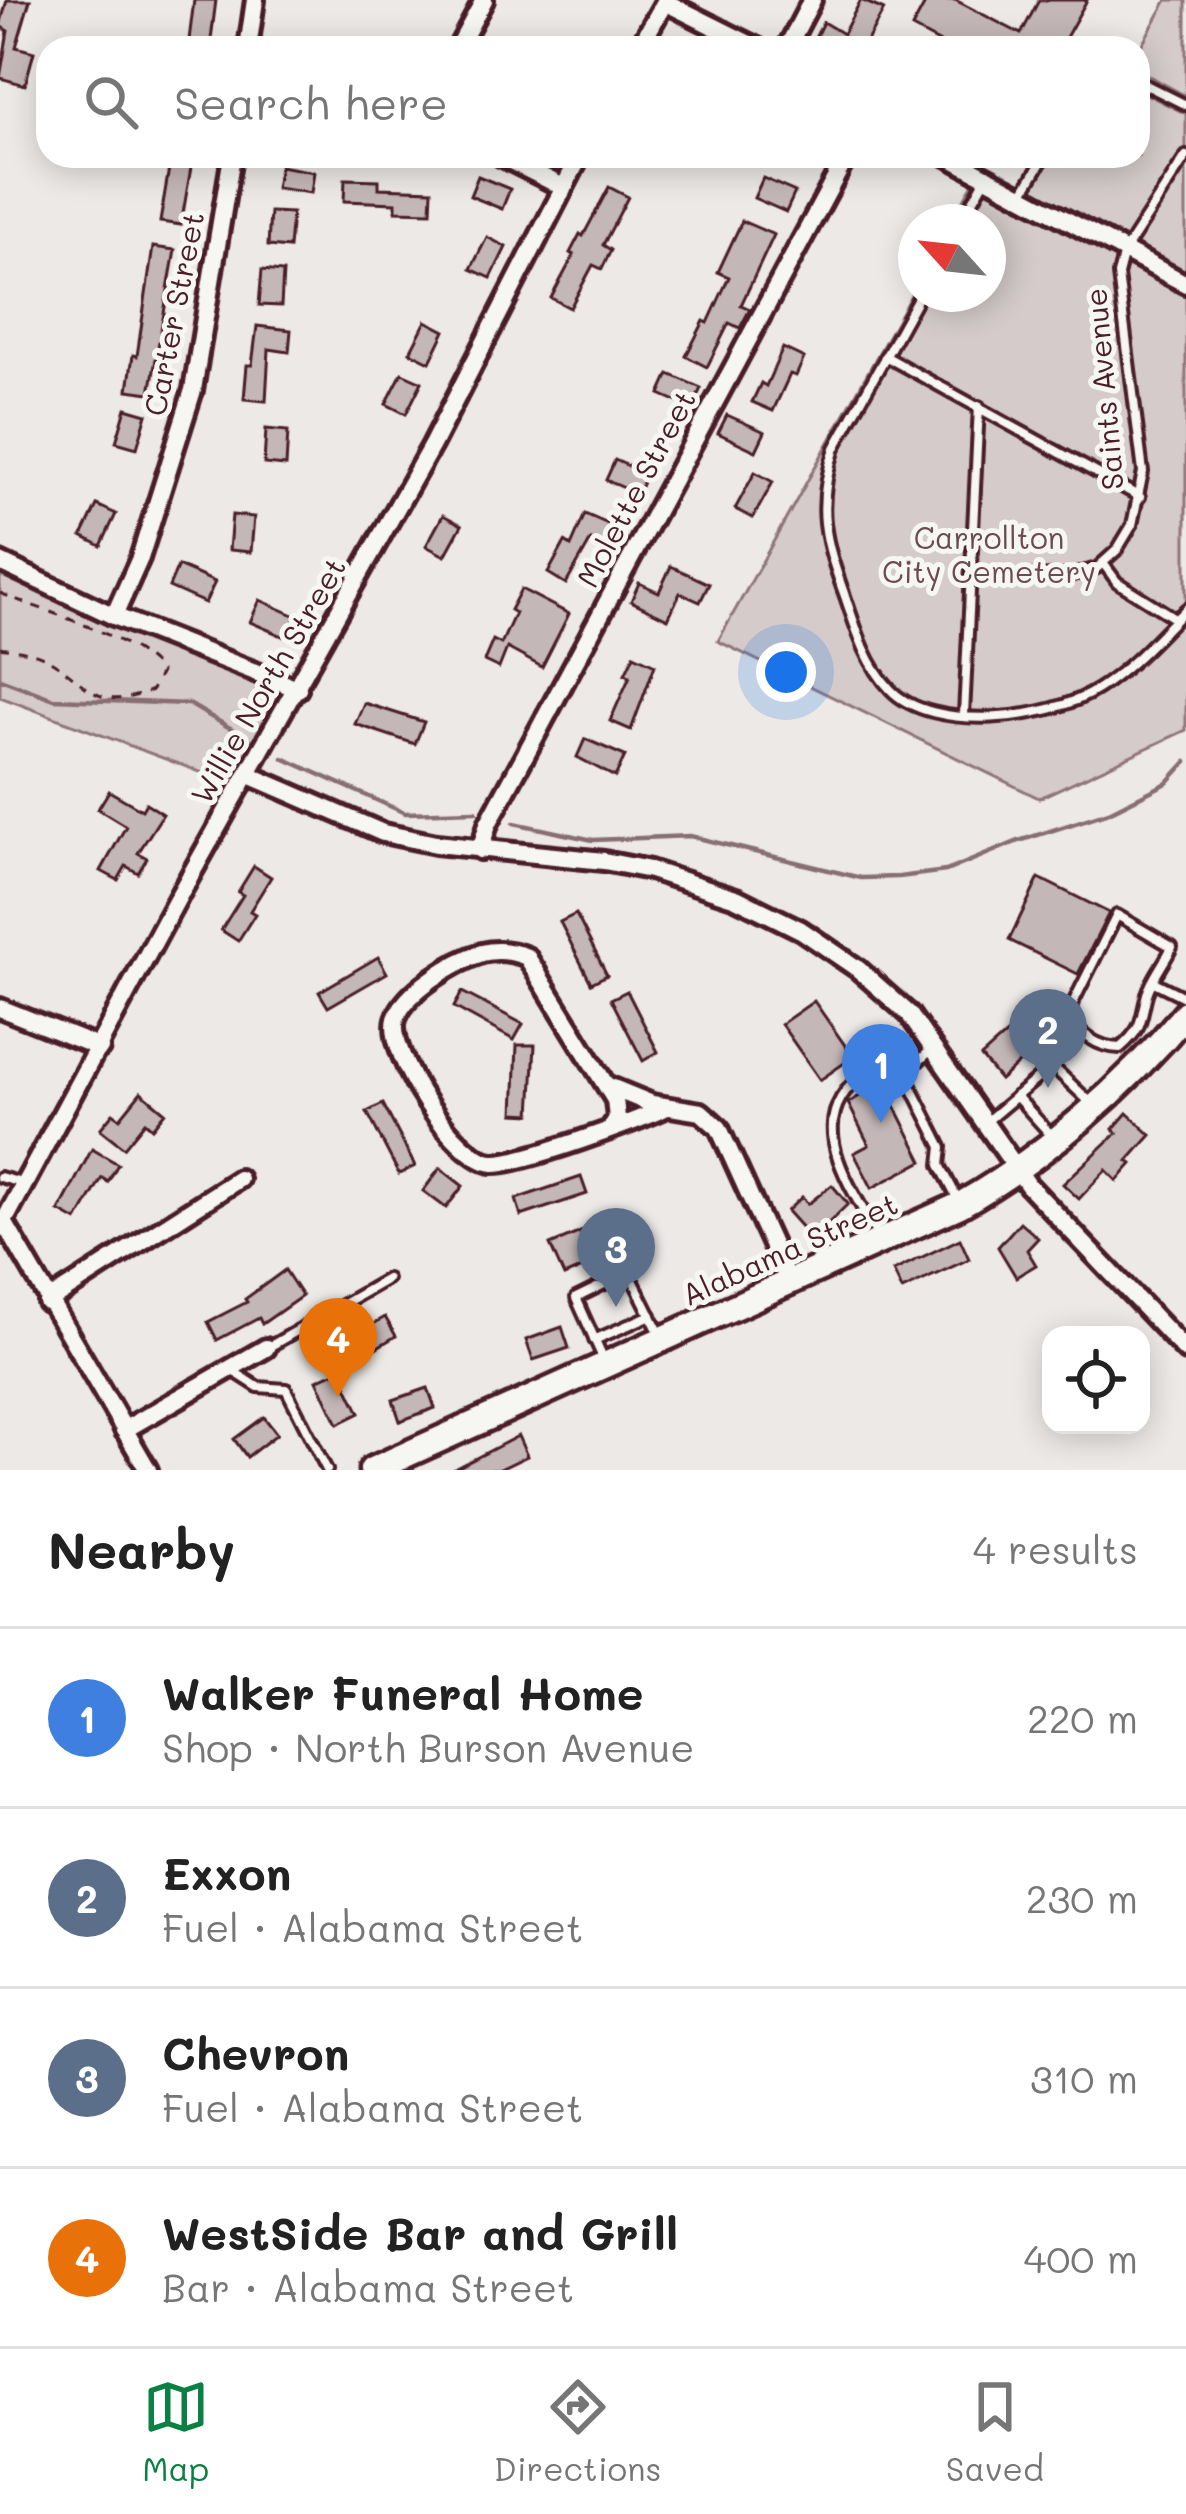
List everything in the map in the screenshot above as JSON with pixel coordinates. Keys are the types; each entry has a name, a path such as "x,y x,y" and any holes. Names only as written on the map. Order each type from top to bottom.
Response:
{"main road":[{"name":"Alabama Street","path":"372,1470 960,1205 1016,1168 1093,1106 1186,1013"}],"street":[{"path":"250,36 255,0"},
{"path":"464,36 484,0"},
{"path":"793,36 812,0"},
{"path":"647,36 666,1 734,36"},
{"name":"Carter Street","path":"114,616 140,558 193,390 230,168"},
{"path":"524,168 563,188"},
{"name":"Willie North Street","path":"2,1226 432,445 574,168"},
{"name":"Molette Street","path":"480,850 499,803 841,168"},
{"path":"968,168 1186,284"},
{"path":"0,562 114,616 298,688"},
{"path":"247,774 383,832 480,850 650,870 736,898 801,931 858,969 909,1014 1046,1205 1186,1351"},
{"path":"611,1128 617,1110 608,1085 537,968 515,952 479,954 456,967 417,992 396,1020 395,1042 413,1076 457,1144 474,1158 493,1163 611,1128 667,1107"},
{"path":"0,1008 100,1048"},
{"path":"608,1085 667,1107 701,1112 719,1128 789,1282"},
{"path":"47,1302 239,1179"},
{"path":"2,1226 148,1470"},
{"path":"124,1430 266,1348"}],"lane":[{"path":"1150,87 1186,105"},
{"name":"Saints Avenue","path":"1103,562 1117,550 1132,525 1143,472 1118,274 1124,252 1186,157"},
{"path":"1020,197 1038,168"},
{"path":"971,204 986,178"},
{"path":"910,312 830,461 822,508 825,542 856,628 889,688 906,704 926,712 964,716 1038,713 1094,693 1186,609"},
{"path":"885,356 1141,497"},
{"path":"964,716 979,406"},
{"path":"971,578 1069,576 1103,562 1117,582 1176,619"},
{"path":"1117,915 1172,947 1154,982 1135,1035 1120,1048 1103,1047 1067,1016 1117,915"},
{"path":"1154,982 1186,998"},
{"path":"880,1241 840,1163 832,1138 833,1114 852,1082 866,1073 905,1074 935,1047"},
{"path":"986,1122 1052,1066 1093,1106"},
{"path":"905,1074 941,1147 940,1165 960,1205"},
{"path":"1016,1096 1054,1138"},
{"path":"0,1177 25,1184"},
{"path":"606,1365 576,1298 629,1272 663,1339"},
{"path":"266,1348 387,1279"},
{"path":"595,1340 651,1315"},
{"path":"230,1369 258,1387 286,1389 327,1470"}],"path":[{"path":"0,592 118,640 161,672 152,690 112,698 87,691 45,658 0,647"}],"green space":[{"path":"1167,0 1186,0 1186,96 1150,76 1147,36"},
{"name":"Carrollton City Cemetery","path":"1150,96 1186,114 1186,730 1039,798 718,641 901,312 1006,312 1006,204 962,204 973,183 1021,206 1045,168 1150,168"},
{"path":"0,562 298,689 240,787 0,697"}],"building":[{"path":"7,0 30,0 16,47 34,52 25,85 0,78 8,31 0,26"},
{"path":"194,0 216,0 212,36 190,36"},
{"path":"861,0 884,10 870,36 816,36 823,22 843,34"},
{"path":"927,0 955,0 1021,34 1039,0 1087,0 1067,36 927,36 912,28"},
{"path":"169,168 191,168 181,225 160,222"},
{"path":"280,168 314,172 311,193 276,188"},
{"path":"478,176 510,189 502,209 470,196"},
{"path":"763,178 795,192 786,212 754,198"},
{"path":"345,179 379,180 379,188 432,190 431,212 396,211 396,203 344,201"},
{"path":"609,187 628,197 603,245 611,250 602,269 593,265 570,308 551,298 574,255 570,253"},
{"path":"270,212 292,213 289,248 268,246"},
{"path":"742,221 774,235 741,305 750,309 740,328 729,323 707,367 686,356 729,277 718,272"},
{"path":"487,237 506,247 491,278 471,269"},
{"path":"153,247 175,250 150,393 128,390"},
{"path":"262,270 283,272 281,306 259,305"},
{"path":"426,321 445,331 430,362 410,352"},
{"path":"257,326 291,330 289,352 269,349 266,401 244,399"},
{"path":"783,348 804,358 796,376 790,374 773,411 752,402 761,383 766,386"},
{"path":"402,373 422,382 406,414 386,404"},
{"path":"669,374 701,388 692,408 660,394"},
{"path":"126,408 147,414 137,448 116,442"},
{"path":"727,415 765,432 756,451 718,433"},
{"path":"266,429 288,431 286,466 264,464"},
{"path":"615,460 646,474 638,494 606,480"},
{"path":"755,472 773,482 753,518 735,509"},
{"path":"97,505 116,514 101,546 82,536"},
{"path":"585,514 617,528 608,548 591,540 566,584 548,573 565,542 571,546"},
{"path":"232,515 254,517 251,552 229,550"},
{"path":"443,515 462,525 445,556 426,546"},
{"path":"178,566 215,582 205,603 169,587"},
{"path":"671,566 709,584 700,602 680,593 668,619 631,601 639,583 659,592"},
{"path":"521,589 569,614 542,667 507,648 499,668 484,661 493,640 501,644"},
{"path":"260,600 296,616 287,638 250,622"},
{"path":"634,655 655,665 631,730 610,721"},
{"path":"364,703 424,722 415,744 355,724"},
{"path":"585,739 625,756 615,777 577,757"},
{"path":"109,791 142,810 146,803 163,814 138,853 147,858 138,873 126,866 118,880 101,871 126,826 98,809"},
{"path":"254,866 271,877 238,941 221,930"},
{"path":"1039,878 1109,913 1078,974 1009,940"},
{"path":"576,914 607,975 591,983 560,922"},
{"path":"378,957 387,973 328,1007 319,992"},
{"path":"627,991 658,1052 643,1061 611,999"},
{"path":"462,992 523,1024 514,1040 454,1007"},
{"path":"814,1001 853,1057 820,1080 781,1024"},
{"path":"1009,1032 1028,1055 1000,1080 981,1057"},
{"path":"517,1045 535,1045 531,1114 514,1113"},
{"path":"883,1082 923,1161 872,1188 854,1153 869,1145 848,1103"},
{"path":"141,1092 165,1112 152,1128 145,1122 124,1148 100,1129 113,1113 120,1118"},
{"path":"383,1104 415,1166 399,1174 367,1112"},
{"path":"1127,1113 1151,1135 1117,1181 1106,1170 1079,1199 1063,1184 1117,1133 1113,1129"},
{"path":"92,1149 118,1164 108,1182 102,1178 77,1221 59,1211"},
{"path":"440,1168 463,1186 446,1208 423,1191"},
{"path":"581,1177 587,1194 521,1216 516,1199"},
{"path":"832,1185 848,1204 812,1239 787,1211 802,1197 808,1204"},
{"path":"606,1221 620,1252 564,1276 550,1245"},
{"path":"1020,1222 1038,1238 1027,1250 1036,1265 1016,1277 998,1247"},
{"path":"960,1239 969,1259 902,1290 893,1271"},
{"path":"285,1270 302,1296 262,1324 259,1318 217,1340 208,1322 247,1302"},
{"path":"385,1317 396,1336 364,1355 352,1337"},
{"path":"562,1327 569,1348 533,1360 526,1340"},
{"path":"339,1370 360,1413 338,1424 317,1380"},
{"path":"428,1388 435,1408 400,1421 393,1400"},
{"path":"264,1417 277,1434 247,1457 234,1439"},
{"path":"518,1436 527,1456 498,1470 453,1470"}],"waterway":[{"path":"0,679 54,699 189,704 249,739"},
{"path":"283,758 405,813 476,811"},
{"path":"514,823 593,840 690,836 861,878 899,877 946,871 1109,812 1167,783 1186,762"}],"place":[{"name":"Exxon","path":"1048,1088"},
{"name":"Walker Funeral Home","path":"881,1123"},
{"name":"Chevron","path":"616,1307"},
{"name":"WestSide Bar and Grill","path":"338,1397"}]}
